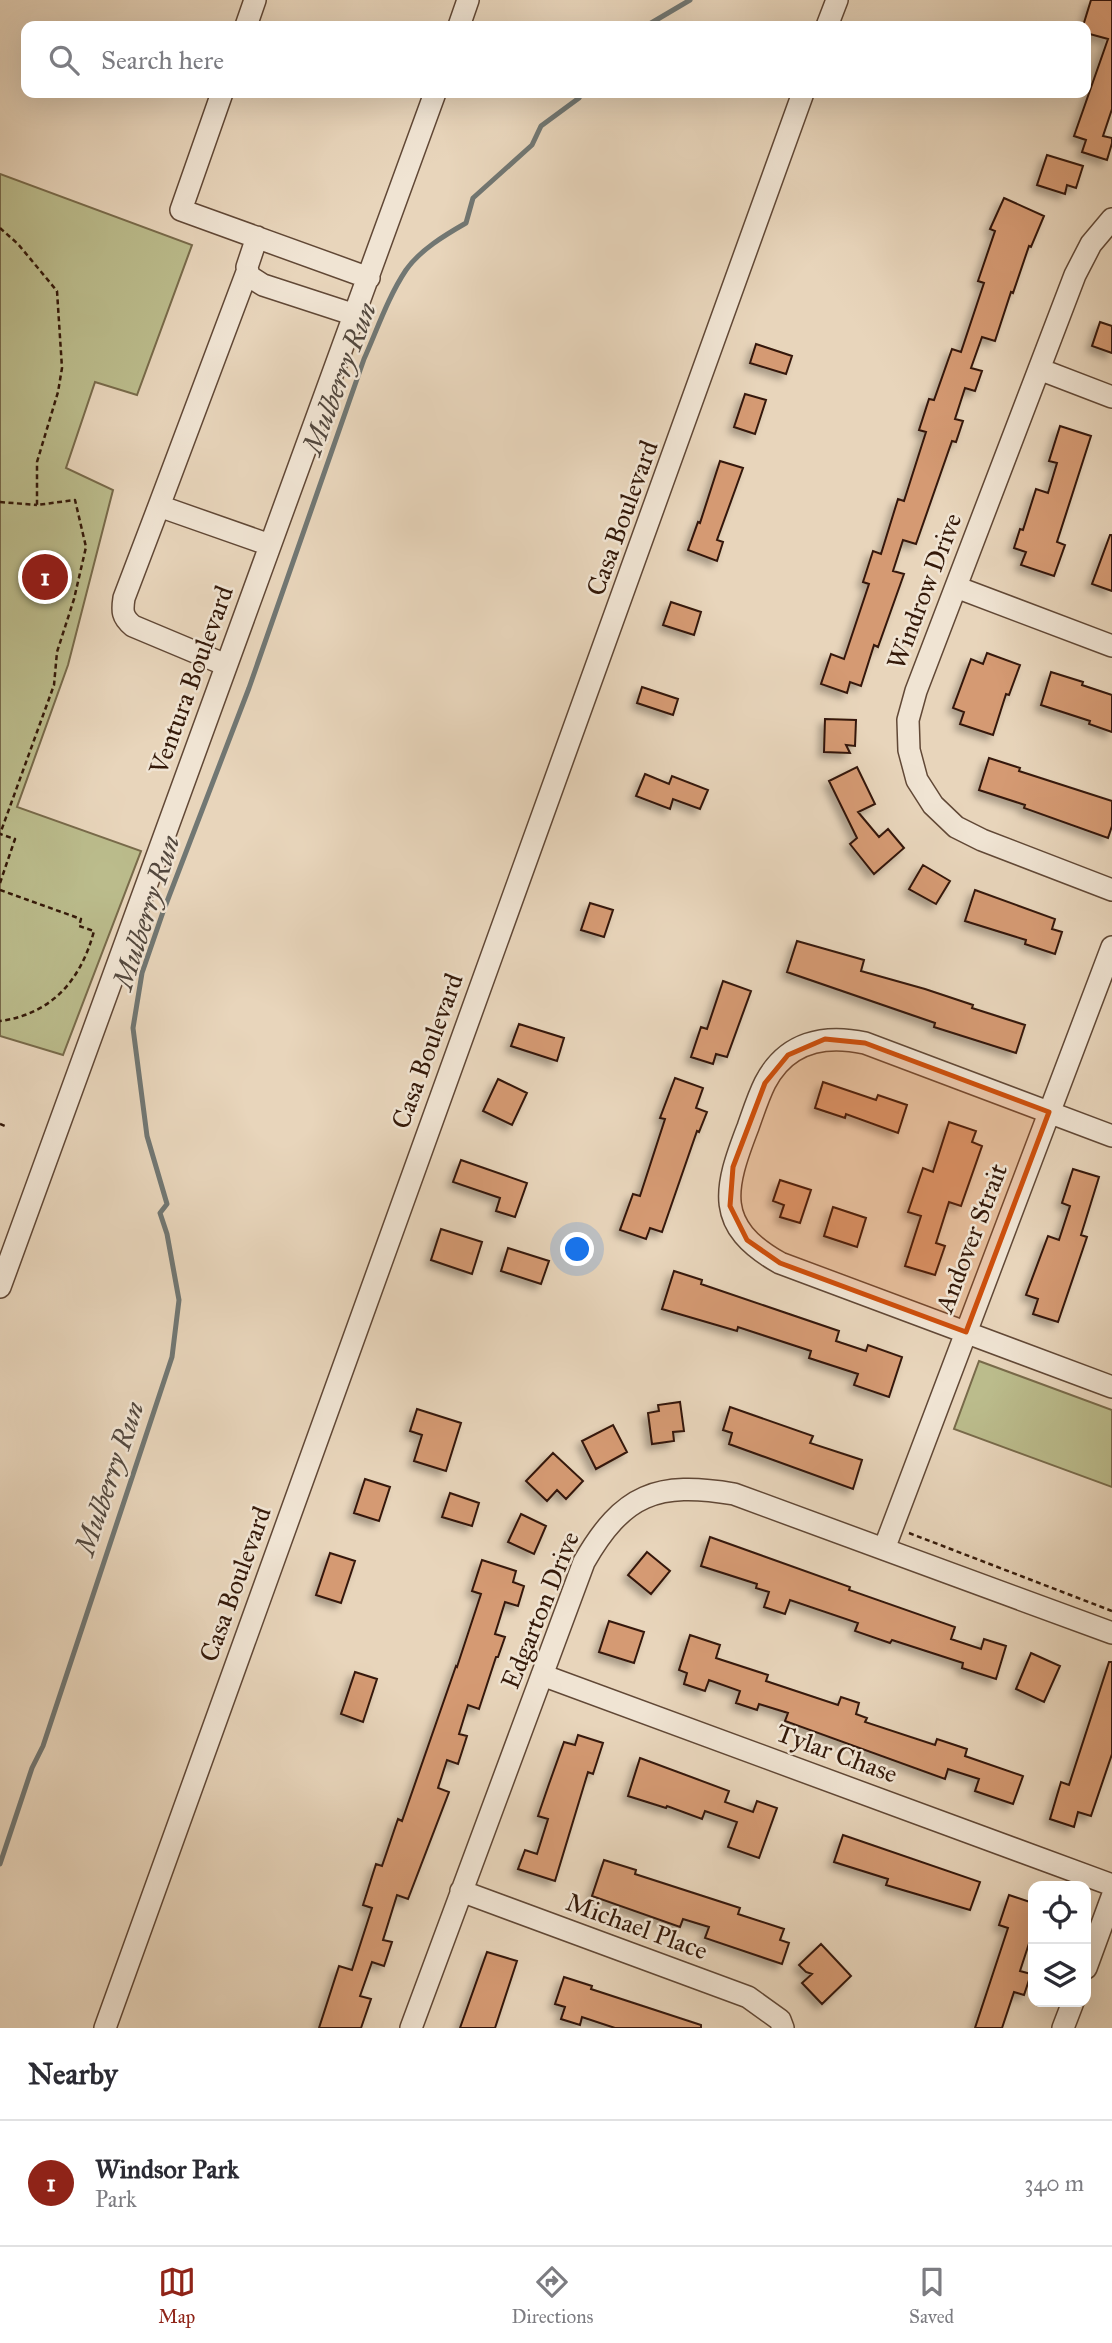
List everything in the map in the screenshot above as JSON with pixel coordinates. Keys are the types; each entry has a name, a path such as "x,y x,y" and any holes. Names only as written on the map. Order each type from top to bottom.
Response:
{"street":[{"path":"248,21 255,0"},
{"path":"461,21 468,0"},
{"path":"829,21 837,0"},
{"path":"220,98 181,210 369,278"},
{"name":"Ventura Boulevard","path":"0,1287 433,98"},
{"name":"Casa Boulevard","path":"105,2028 801,98"},
{"name":"Windrow Drive","path":"1112,219 1091,244 1075,275 916,691 908,720 909,750 917,780 933,805 956,827 982,840 1112,890"},
{"path":"226,665 133,626 125,620 122,612 124,598 247,272 257,237"},
{"path":"247,272 263,285 355,315"},
{"path":"1039,369 1112,397"},
{"path":"159,506 270,545"},
{"path":"956,587 1112,646"},
{"name":"Andover Strait","path":"884,1549 1112,947"},
{"path":"1112,1136 865,1043 845,1038 825,1039 806,1044 775,1068 765,1083 733,1167 729,1185 730,1206 736,1224 747,1240 761,1252 780,1262 1112,1387"},
{"name":"Edgarton Drive","path":"411,2028 584,1562 600,1535 619,1513 645,1497 674,1488 734,1494 1112,1633"},
{"name":"Tylar Chase","path":"542,1675 1112,1885"},
{"name":"Michael Place","path":"461,1891 748,1997 780,2020 783,2028"},
{"path":"1091,1954 1112,1897"},
{"path":"1063,2028 1071,2007"}],"path":[{"path":"0,229 18,244 57,291 62,368 58,392 37,462 37,505"},
{"path":"0,502 37,505 75,500 86,547 74,599 57,652 54,685 0,834 15,839 0,883"},
{"path":"0,890 81,919 79,926 94,931 88,952 63,991 43,1008 18,1018 0,1021"},
{"path":"0,1124 5,1126"},
{"path":"892,1527 1112,1611"}],"highlighted area":[{"path":"825,1039 865,1043 1049,1112 966,1332 780,1263 747,1240 730,1206 733,1167 765,1083 788,1055"}],"green space":[{"path":"0,174 192,245 137,395 95,382 66,468 113,490 68,665 17,807 141,851 63,1055 0,1036"},
{"path":"979,1361 1112,1410 1112,1487 954,1429"}],"building":[{"path":"1091,0 1112,0 1112,109 1103,136 1112,138 1107,160 1082,152 1086,140 1074,136 1087,98 1091,98 1091,88 1108,39 1091,34 1091,21 1085,21"},
{"path":"1047,155 1083,166 1076,188 1067,185 1065,194 1037,185"},
{"path":"1004,198 1044,216 1031,247 1029,246 995,341 982,337 971,368 982,371 975,391 965,388 955,419 963,421 956,442 952,441 916,544 903,540 893,571 904,574 878,647 874,645 861,686 850,682 847,693 821,684 831,654 844,659 869,584 863,582 873,551 881,554 898,499 904,501 926,432 919,430 929,399 934,400 952,349 961,352 984,283 978,281 995,231 990,229"},
{"path":"1100,322 1112,326 1112,353 1092,346"},
{"path":"756,344 792,356 786,374 750,363"},
{"path":"745,394 766,400 755,434 734,427"},
{"path":"1060,426 1091,436 1057,542 1065,545 1054,576 1021,565 1026,552 1014,548 1020,529 1023,530 1036,489 1048,493 1057,463 1049,461"},
{"path":"720,461 743,468 717,540 723,542 717,561 688,550 698,522 700,523"},
{"path":"1112,535 1112,591 1092,584"},
{"path":"671,602 701,612 694,635 663,625"},
{"path":"987,653 1020,665 1009,695 1006,694 993,735 960,724 964,712 953,708 971,659 983,664"},
{"path":"1051,672 1112,695 1112,732 1089,724 1090,721 1041,705"},
{"path":"642,687 678,699 673,715 637,703"},
{"path":"825,719 856,720 855,746 846,745 850,753 824,752"},
{"path":"989,758 1020,768 1019,771 1112,801 1112,826 1108,838 979,790"},
{"path":"857,767 875,804 858,812 879,837 888,829 904,848 874,874 850,844 857,838 829,781"},
{"path":"645,774 669,784 672,776 708,790 700,809 673,799 670,809 636,796"},
{"path":"923,865 950,881 936,904 909,889"},
{"path":"975,890 1055,919 1052,929 1062,932 1055,954 1025,944 1026,940 965,921"},
{"path":"590,903 613,910 604,937 581,930"},
{"path":"797,941 864,960 861,971 925,989 1025,1025 1016,1053 934,1027 935,1023 787,972"},
{"path":"723,981 751,991 727,1057 716,1054 713,1064 691,1057 701,1027 707,1029"},
{"path":"519,1024 564,1038 557,1061 511,1046"},
{"path":"675,1078 703,1088 696,1108 707,1112 699,1132 697,1131 662,1232 650,1228 646,1239 620,1230 633,1194 640,1196 665,1119 660,1118"},
{"path":"498,1079 527,1093 512,1125 483,1111"},
{"path":"823,1082 876,1100 878,1095 907,1105 898,1133 846,1114 845,1118 815,1108"},
{"path":"949,1122 976,1131 972,1142 982,1146 961,1206 949,1202 936,1243 945,1246 935,1275 905,1266 921,1216 908,1212 923,1168 933,1172"},
{"path":"461,1160 527,1183 515,1217 496,1211 500,1198 453,1182"},
{"path":"1073,1169 1099,1177 1081,1235 1087,1237 1058,1322 1033,1314 1038,1299 1026,1295 1048,1236 1059,1240 1070,1206 1062,1203"},
{"path":"780,1180 811,1190 800,1223 780,1217 784,1205 773,1201"},
{"path":"833,1207 866,1218 857,1247 824,1236"},
{"path":"441,1229 482,1242 472,1274 431,1260"},
{"path":"508,1248 549,1261 541,1284 501,1271"},
{"path":"674,1271 702,1280 701,1284 839,1331 836,1341 866,1351 868,1345 902,1357 889,1397 854,1385 858,1374 809,1358 811,1351 738,1327 737,1331 662,1309"},
{"path":"680,1402 684,1431 673,1432 674,1441 652,1444 648,1413 659,1411 658,1405"},
{"path":"730,1407 813,1436 810,1443 862,1460 853,1489 729,1444 732,1433 723,1430"},
{"path":"417,1409 461,1423 446,1471 414,1461 422,1435 410,1431"},
{"path":"613,1425 627,1452 596,1469 582,1441"},
{"path":"553,1453 583,1481 566,1499 557,1490 547,1501 526,1481"},
{"path":"365,1479 390,1487 379,1521 354,1513"},
{"path":"450,1493 479,1503 472,1526 442,1517"},
{"path":"521,1514 546,1526 534,1554 508,1542"},
{"path":"710,1537 955,1627 951,1639 981,1649 984,1639 1006,1646 996,1679 962,1668 963,1663 855,1631 858,1623 790,1600 785,1614 764,1607 769,1592 756,1588 757,1584 701,1566"},
{"path":"647,1552 670,1571 651,1594 628,1575"},
{"path":"330,1553 355,1561 341,1603 316,1595"},
{"path":"482,1560 516,1571 513,1582 524,1586 518,1606 505,1602 495,1634 505,1637 479,1709 468,1705 459,1734 467,1736 458,1764 447,1760 438,1788 449,1792 408,1899 397,1895 383,1940 392,1942 384,1966 372,1962 360,1996 371,1999 361,2028 319,2028 339,1966 352,1970 372,1908 363,1905 376,1864 382,1866 398,1819 402,1821 481,1594 472,1591"},
{"path":"609,1621 644,1632 634,1663 599,1652"},
{"path":"690,1635 720,1645 716,1658 768,1675 766,1681 838,1705 841,1697 859,1703 856,1714 867,1718 865,1722 935,1745 937,1739 967,1749 965,1756 1023,1776 1013,1804 975,1791 979,1779 948,1769 945,1779 785,1721 788,1713 759,1704 757,1710 736,1703 740,1691 709,1680 705,1691 684,1684 687,1673 679,1670"},
{"path":"1031,1653 1060,1666 1044,1702 1016,1689"},
{"path":"1109,1662 1112,1662 1112,1754 1091,1816 1078,1812 1074,1827 1050,1819 1061,1782 1069,1785"},
{"path":"355,1672 377,1679 363,1722 341,1714"},
{"path":"578,1735 603,1743 593,1774 588,1772 555,1881 518,1869 525,1850 537,1854 548,1819 538,1816 549,1784 564,1742 575,1745"},
{"path":"640,1758 729,1791 725,1802 753,1812 757,1801 777,1808 759,1858 728,1847 737,1822 705,1811 702,1819 628,1796"},
{"path":"843,1835 980,1882 970,1910 886,1885 888,1879 834,1862"},
{"path":"604,1860 636,1870 635,1874 740,1908 738,1914 784,1929 780,1940 789,1943 782,1964 705,1938 709,1927 683,1919 680,1927 592,1896"},
{"path":"1009,1895 1028,1901 1028,1946 1020,1971 1028,1973 1028,1983 1024,1995 1014,1992 1002,2028 975,2028 1008,1928 999,1925"},
{"path":"821,1944 851,1976 822,2004 802,1983 812,1974 799,1965"},
{"path":"487,1952 517,1961 495,2028 460,2028"},
{"path":"564,1977 592,1986 591,1989 701,2025 701,2028 615,2028 582,2017 580,2025 561,2019 565,2007 555,2004"}],"waterway":[{"name":"Mulberry Run","path":"654,21 690,0"},
{"name":"Mulberry Run","path":"0,1864 32,1768 43,1746 172,1357 179,1300 167,1234 160,1213 167,1204 147,1136 133,1028 142,973 249,688 364,359 394,291 418,256 466,223 473,198 532,145 541,126 579,98"}],"place":[{"name":"Windsor Park","path":"45,577"}]}
